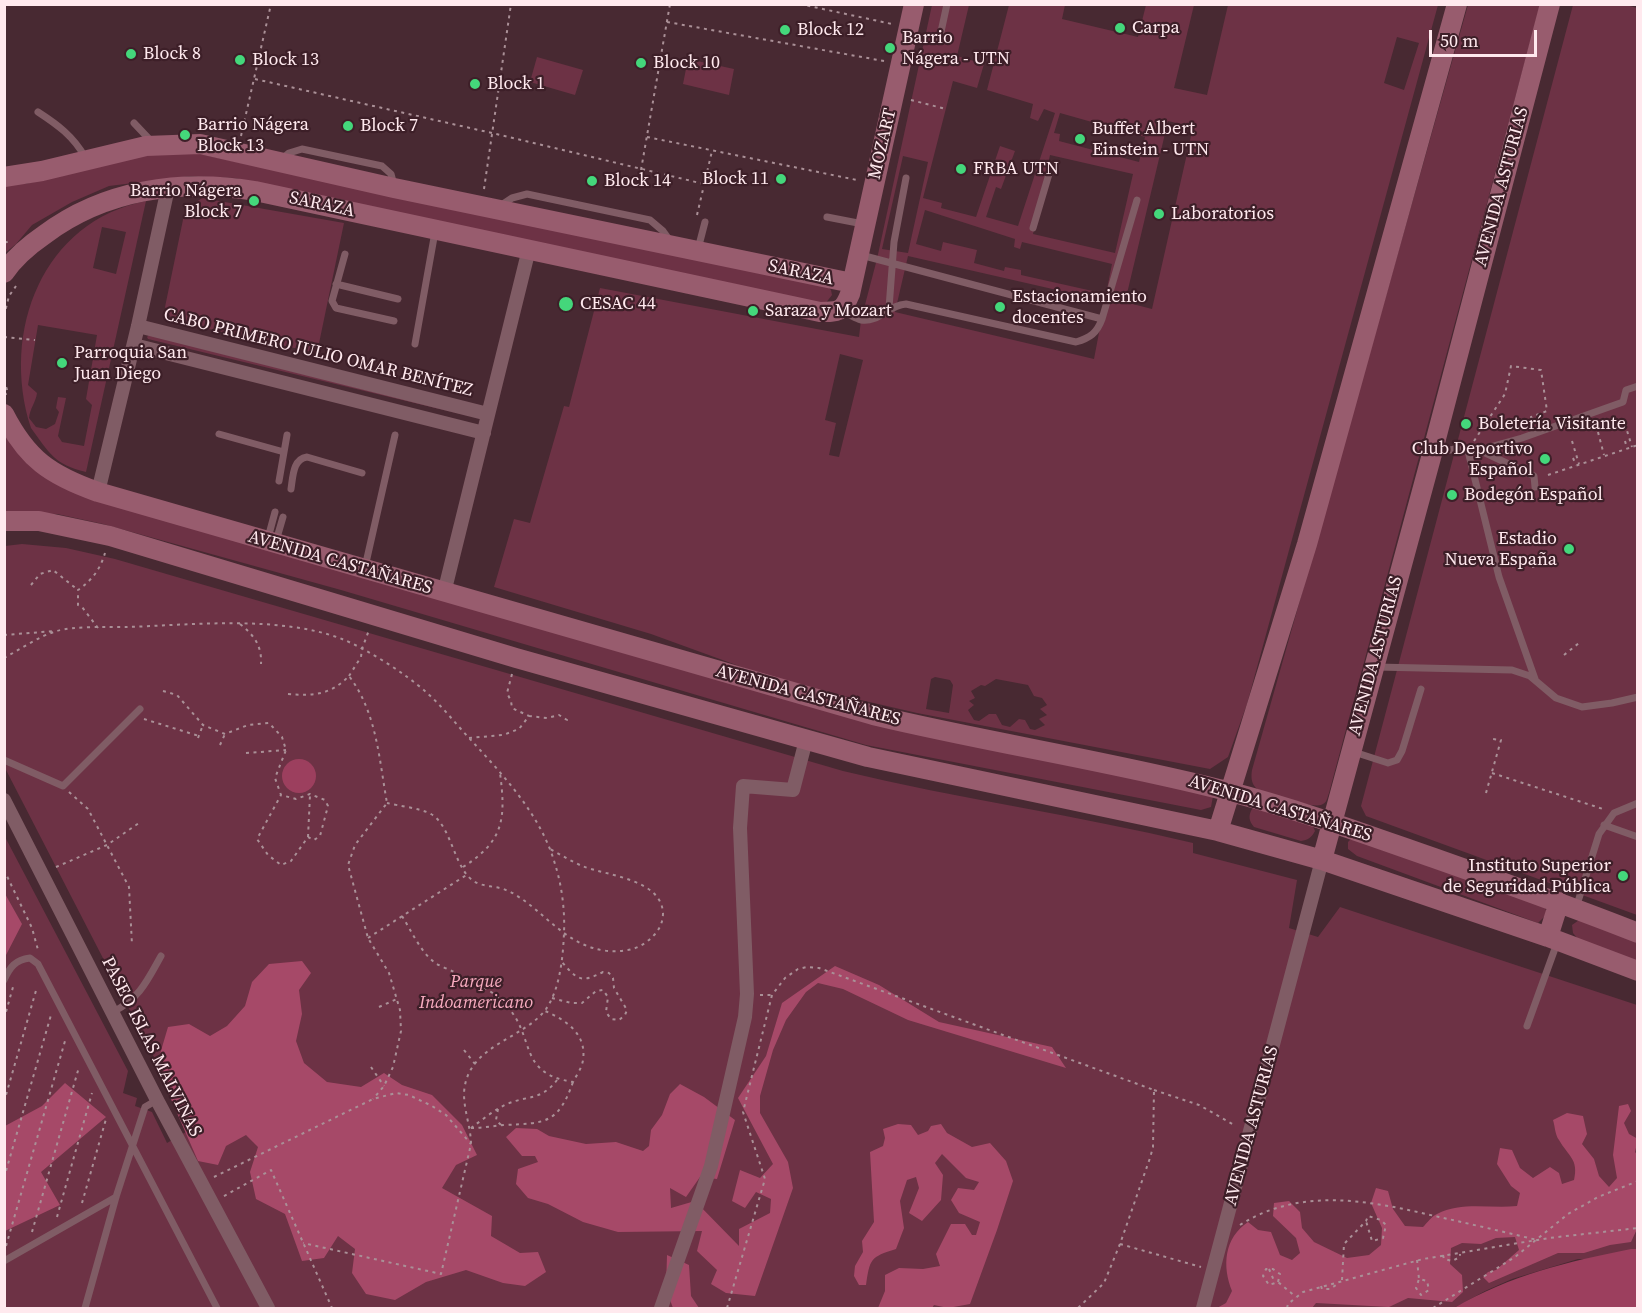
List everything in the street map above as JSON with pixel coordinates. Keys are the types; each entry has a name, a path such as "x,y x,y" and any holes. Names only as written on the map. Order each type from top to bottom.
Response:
{"street":[{"name":"MOZART","path":"852,283 914,4"},
{"path":"1218,831 1307,544 1457,4"},
{"name":"AVENIDA ASTURIAS","path":"1203,1308 1550,4"},
{"name":"SARAZA","path":"4,177 42,171 124,150 154,145 200,144 394,188 852,283 846,305 830,311 435,229 355,216 243,189 199,186 130,194 77,212 28,246 4,273"},
{"path":"98,492 134,345 168,188"},
{"path":"444,593 529,249"},
{"name":"CABO PRIMERO JULIO OMAR BENÍTEZ","path":"138,326 488,414"},
{"name":"CABO PRIMERO JULIO OMAR BENÍTEZ","path":"134,345 484,433"},
{"name":"AVENIDA CASTAÑARES","path":"4,414 16,437 37,461 71,482 98,492 873,715 944,732 1162,775 1230,792 1332,822 1568,905 1638,933"},
{"name":"AVENIDA CASTAÑARES","path":"4,521 39,521 110,536 516,658 868,757 1218,831 1322,860 1553,939 1638,971"},
{"path":"661,1308 711,1166 745,1017 747,994 740,828 743,786 793,790 806,740"},
{"name":"PASEO ISLAS MALVINAS","path":"4,800 268,1308"},
{"path":"1553,939 1568,905"}],"lane":[{"path":"939,41 947,4"},
{"path":"39,112 63,128 77,143 87,159"},
{"path":"134,123 154,145"},
{"path":"1033,228 1049,174"},
{"path":"889,308 893,263 906,178"},
{"path":"830,311 861,320 872,320 897,304 906,304 1076,342 1089,338 1098,330 1102,319 1137,200"},
{"path":"827,217 865,225"},
{"path":"697,251 705,222"},
{"path":"415,344 435,229"},
{"path":"345,254 332,301 336,308 394,321"},
{"path":"858,255 1102,319"},
{"path":"336,284 398,299"},
{"path":"1432,454 1455,449 1479,450 1522,438 1623,402 1626,390 1638,386"},
{"path":"219,434 284,452"},
{"path":"279,481 287,435"},
{"path":"364,570 395,435"},
{"path":"1479,450 1534,476 1535,487"},
{"path":"1468,451 1499,577 1536,681"},
{"path":"291,489 296,463 301,458 307,457 362,473"},
{"path":"271,542 275,512"},
{"path":"271,542 284,517"},
{"path":"1373,667 1512,670 1530,676 1556,698 1582,707 1638,697"},
{"path":"1350,751 1388,763 1397,760 1402,752 1421,689"},
{"path":"4,760 63,786 140,709"},
{"path":"1568,905 1604,825 1614,813 1638,802"},
{"path":"1604,825 1638,837"},
{"path":"1527,1026 1553,939"},
{"path":"113,1012 128,1005 136,997 161,956"},
{"path":"4,980 11,966 20,959 30,958 38,964 217,1308"},
{"path":"85,1308 116,1197 145,1107 158,1100"},
{"path":"4,1261 116,1197"}],"path":[{"path":"237,152 271,4"},
{"path":"488,207 492,133 511,4"},
{"path":"641,170 670,4"},
{"path":"800,4 909,28"},
{"path":"667,22 901,64"},
{"path":"255,79 704,184"},
{"path":"894,95 946,109"},
{"path":"646,137 874,183"},
{"path":"697,217 712,151"},
{"path":"4,337 35,340"},
{"path":"1468,451 1504,394 1511,366 1541,370 1547,411 1531,417 1533,421"},
{"path":"4,380 8,393 4,395"},
{"path":"1625,424 1632,447"},
{"path":"1598,432 1604,455"},
{"path":"1572,441 1578,464"},
{"path":"1625,441 1627,448"},
{"path":"1548,475 1638,445"},
{"path":"1573,458 1578,464"},
{"path":"98,628 78,605 78,590 98,572 110,536"},
{"path":"1532,567 1551,561"},
{"path":"31,585 40,574 53,570 78,590"},
{"path":"288,694 322,694 336,689 349,676 362,657 362,649 374,615"},
{"path":"240,624 252,634 258,645 261,664"},
{"path":"4,635 98,628 240,624 314,631 342,639 362,649 425,690 500,770 526,805 549,849 555,864 560,889 564,933 561,961 552,998 545,1011 475,1064 465,1087 471,1144 441,1274 303,1243"},
{"path":"4,658 58,630"},
{"path":"1564,655 1579,643"},
{"path":"349,676 366,705 376,735 387,803 355,845 348,865 368,938 390,973 397,999 401,1031 393,1067 384,1086 373,1099"},
{"path":"164,691 177,695 203,725 225,734 248,725 269,723 282,737 286,750 275,778 281,795 257,839 268,855 281,865 291,861 308,837 310,794"},
{"path":"507,693 512,700 512,708 528,716 548,718 559,715 567,720 564,722"},
{"path":"134,716 198,737 203,725"},
{"path":"469,738 503,735 519,729 528,716"},
{"path":"220,745 225,734"},
{"path":"1486,793 1502,740 1493,739"},
{"path":"246,753 286,750"},
{"path":"463,867 480,856 498,834 502,793 500,770"},
{"path":"1492,773 1614,813"},
{"path":"63,786 88,809 129,887 132,945"},
{"path":"281,795 296,799 310,794 325,800 328,806 320,836 314,840 308,837"},
{"path":"387,803 431,814 440,822 463,867 475,882 507,890 523,899 564,933 587,946 603,951 624,951 644,944 657,932 663,923 663,910 660,899 649,888 581,865 549,849"},
{"path":"56,867 107,845 139,823"},
{"path":"4,870 32,928 38,948 38,964"},
{"path":"368,938 468,874"},
{"path":"402,916 434,962 482,985 506,1005 521,1029 534,1064 557,1080 573,1082"},
{"path":"552,998 571,1003 582,1003 596,992 603,990 608,998 606,1012 611,1019 619,1020 627,1010 614,988 613,978 609,973 603,972 593,979 583,980 575,977 561,961"},
{"path":"726,1308 765,1179 743,1112 772,995 785,978 798,969 819,968 1210,1110 1249,1136"},
{"path":"4,1019 16,978"},
{"path":"4,1102 38,982 43,991"},
{"path":"379,1007 397,999"},
{"path":"4,1178 53,1009 57,1018"},
{"path":"471,1128 535,1124 549,1120 562,1108 583,1062 583,1046 579,1033 560,1017 545,1011"},
{"path":"5,1246 67,1036 71,1044"},
{"path":"464,1050 475,1064"},
{"path":"32,1232 80,1061 85,1070"},
{"path":"371,1067 384,1086"},
{"path":"471,1128 507,1104 538,1097 550,1090 557,1080"},
{"path":"65,1213 57,1217 94,1088 98,1096"},
{"path":"1078,1308 1104,1283 1120,1244 1153,1147 1154,1090"},
{"path":"202,1183 373,1099 396,1093 409,1095 446,1115 471,1144"},
{"path":"498,1109 496,1120 501,1125"},
{"path":"90,1199 82,1204 108,1113 112,1121"},
{"path":"212,1202 271,1170 332,1308"},
{"path":"1433,1308 1515,1257 1539,1240 1568,1214 1598,1197 1637,1181 1638,1186"},
{"path":"1222,1236 1265,1210 1298,1202 1326,1199 1363,1201 1539,1240"},
{"path":"1342,1280 1344,1244 1368,1216 1381,1220 1386,1225 1383,1238 1372,1242 1366,1221"},
{"path":"24,1236 40,1227"},
{"path":"1287,1308 1288,1304 1303,1292 1417,1260 1539,1240 1638,1228"},
{"path":"5,1246 15,1241"},
{"path":"1120,1244 1213,1271"},
{"path":"1443,1256 1444,1259 1452,1261 1460,1257 1460,1253"},
{"path":"1417,1260 1419,1280 1416,1288 1421,1294 1430,1290 1427,1281 1419,1280"},
{"path":"1266,1269 1269,1269 1280,1274 1276,1282 1269,1285 1263,1276 1266,1269"},
{"path":"1269,1269 1276,1282 1296,1297"}],"green space":[{"path":"932,5 969,5 957,56 984,64 977,88 953,81 923,198 942,203 941,208 976,217 1000,146 1015,151 1001,189 996,187 986,217 1018,226 1055,113 1044,109 1038,121 1030,118 1033,104 987,90 1009,5 1065,5 1062,19 1138,37 1146,5 1194,5 1174,88 1207,95 1228,5 1438,5 1247,704 1228,757 1210,769 917,713 783,682 651,634 494,587 514,519 530,523 564,406 569,407 600,288 859,337 861,320 877,259","holes":["1397,37 1419,43 1404,90 1384,83","1060,113 1145,137 1139,162 1059,141 1060,134 1054,133","1168,121 1193,127 1152,309 1125,302","1050,155 1133,174 1115,253 1033,234","903,156 928,162 908,253 882,249","925,210 1015,239 1014,247 1020,249 1022,242 1112,264 1106,294 1021,275 1021,270 1005,267 1004,271 974,263 977,250 943,242 941,251 916,244","908,256 1105,301 1094,359 895,312","840,354 863,360 839,457 829,455 836,423 825,420","935,677 950,680 953,685 949,713 926,709 931,679","996,679 1028,685 1034,696 1042,698 1047,705 1040,709 1047,715 1039,719 1045,725 1035,730 1030,729 1025,720 1019,719 1010,727 1002,725 996,714 989,714 979,721 974,720 968,710 974,705 969,701 975,698 971,691"]},
{"path":"1468,5 1540,5 1329,793 1326,802 1321,805 1298,803 1260,791 1253,784 1252,770"},
{"name":"Club Deportivo Español","path":"1573,5 1626,5 1637,8 1637,915 1366,816 1361,806"},
{"path":"537,57 583,70 575,95 530,82"},
{"path":"688,59 734,69 729,95 683,84"},
{"path":"194,153 826,285 832,295 825,304 235,178 190,176 109,186 72,202 32,225 5,253 4,184 25,184 129,156"},
{"path":"202,198 344,223 317,353 173,321 165,307 185,210"},
{"path":"146,201 86,472 75,469 54,457 31,428 23,391 21,354 27,319 38,286 56,256 80,231 110,213","holes":["102,227 126,232 116,274 93,268","38,325 97,335 86,399 92,405 84,446 62,442 58,436 66,398 58,397 56,408 59,412 55,424 46,429 36,427 29,418 37,393 28,385"]},
{"path":"149,335 473,417 148,339"},
{"path":"4,429 31,463 839,713 1200,788 1213,796 1211,807 1201,810 866,745 341,590 103,524 57,514 5,512"},
{"name":"Parque Indoamericano","path":"22,544 66,548 115,559 843,771 1193,843 1193,853 1297,880 1289,928 1318,937 1340,907 1637,1005 1637,1259 1578,1259 1512,1279 1454,1308 5,1308 4,835 128,1071 123,1093 137,1098 135,1106 152,1112 167,1143 191,1129 5,768 5,546"},
{"path":"1258,806 1312,824 1315,831 1309,838 1301,841 1254,827 1250,821 1250,814 1252,809"},
{"path":"1352,838 1545,907 1547,914 1538,923 1357,856 1348,849 1348,842"},
{"path":"1582,918 1637,939 1637,961 1578,939 1573,933 1572,925"}],"shaded area":[{"path":"299,759 311,764 316,776 311,788 299,793 287,788 282,776 287,764"},
{"path":"4,892 22,924 5,957 4,957"},
{"path":"302,961 311,973 299,990 302,1014 296,1041 304,1063 327,1082 361,1087 384,1073 402,1085 432,1095 462,1125 477,1155 456,1165 442,1188 492,1216 491,1236 520,1253 538,1252 546,1272 525,1286 503,1283 466,1270 426,1282 395,1300 366,1294 352,1273 355,1249 338,1236 324,1258 302,1261 285,1214 256,1199 250,1172 258,1147 246,1135 226,1146 218,1165 198,1161 167,1090 160,1054 168,1027 189,1024 210,1036 227,1026 245,1006 252,982 269,964"},
{"path":"835,966 879,985 939,1022 1052,1047 1066,1068 908,1020 843,989 818,983 806,992 786,1020 773,1050 760,1096 760,1113 788,1162 793,1188 755,1296 726,1293 711,1284 717,1270 697,1251 702,1231 618,1232 583,1222 548,1204 528,1198 516,1184 518,1169 538,1162 535,1156 522,1156 506,1137 516,1128 537,1129 549,1136 586,1144 616,1142 643,1151 649,1146 651,1130 662,1115 670,1094 680,1084 704,1097 735,1120 717,1179 700,1177 686,1197 670,1188 671,1208 695,1201 739,1246 739,1229 770,1213 771,1199 756,1192 745,1208 732,1201 740,1170 760,1178 773,1164 738,1098 766,1056 782,1003"},
{"path":"65,1083 106,1117 41,1172 60,1205 5,1231 5,1126 42,1106"},
{"path":"1628,1104 1631,1111 1624,1123 1629,1134 1638,1139 1635,1152 1638,1156 1637,1229 1631,1242 1610,1245 1584,1253 1558,1253 1489,1283 1483,1277 1488,1272 1496,1270 1519,1250 1515,1237 1496,1238 1481,1244 1462,1243 1451,1248 1450,1264 1462,1275 1463,1292 1452,1302 1408,1298 1389,1307 1316,1303 1312,1308 1217,1308 1226,1303 1232,1291 1226,1262 1230,1244 1234,1236 1248,1222 1258,1230 1271,1232 1280,1255 1292,1260 1300,1253 1296,1238 1273,1216 1274,1203 1289,1201 1300,1212 1302,1228 1314,1242 1347,1258 1369,1255 1381,1245 1382,1228 1371,1203 1376,1188 1388,1191 1393,1209 1405,1226 1423,1227 1435,1215 1447,1210 1476,1206 1517,1206 1520,1193 1511,1186 1497,1164 1500,1148 1512,1150 1520,1168 1533,1178 1550,1167 1559,1173 1562,1184 1574,1180 1574,1162 1558,1138 1553,1120 1567,1113 1583,1116 1587,1134 1582,1144 1594,1159 1599,1176 1609,1187 1617,1178 1613,1155 1619,1106"},
{"path":"898,1124 911,1125 918,1135 928,1131 931,1126 941,1124 947,1133 972,1147 990,1143 1006,1161 1013,1181 970,1304 948,1308 934,1305 932,1308 878,1308 885,1291 885,1275 899,1268 923,1269 940,1266 936,1254 951,1224 965,1224 972,1235 976,1235 980,1222 959,1213 951,1200 958,1188 974,1190 979,1182 966,1178 942,1154 935,1163 943,1175 941,1200 922,1221 909,1213 919,1188 916,1177 907,1180 900,1201 904,1228 896,1249 881,1254 873,1260 870,1264 866,1285 859,1285 854,1276 855,1266 863,1252 862,1241 874,1222 870,1152 883,1146 885,1138 883,1129"},
{"path":"1637,1249 1637,1308 1454,1308 1518,1278 1584,1259"},
{"path":"667,1255 689,1265 691,1296 699,1308 673,1308 666,1289"}],"place":[{"name":"Carpa","path":"1120,28"},
{"name":"Block 12","path":"785,30"},
{"name":"Barrio Nágera - UTN","path":"890,48"},
{"name":"Block 8","path":"131,54"},
{"name":"Block 13","path":"240,60"},
{"name":"Block 10","path":"641,63"},
{"name":"Block 1","path":"475,84"},
{"name":"Block 7","path":"348,126"},
{"name":"Barrio Nágera Block 13","path":"185,135"},
{"name":"Buffet Albert Einstein - UTN","path":"1080,139"},
{"name":"FRBA UTN","path":"961,169"},
{"name":"Block 11","path":"781,179"},
{"name":"Block 14","path":"592,181"},
{"name":"Barrio Nágera Block 7","path":"254,201"},
{"name":"Laboratorios","path":"1159,214"},
{"name":"CESAC 44","path":"566,304"},
{"name":"Estacionamiento docentes","path":"1000,307"},
{"name":"Saraza y Mozart","path":"753,311"},
{"name":"Parroquia San Juan Diego","path":"62,363"},
{"name":"Boletería Visitante","path":"1466,424"},
{"name":"Club Deportivo Español","path":"1545,459"},
{"name":"Bodegón Español","path":"1452,495"},
{"name":"Estadio Nueva España","path":"1569,549"},
{"name":"Instituto Superior de Seguridad Pública","path":"1623,876"}]}
